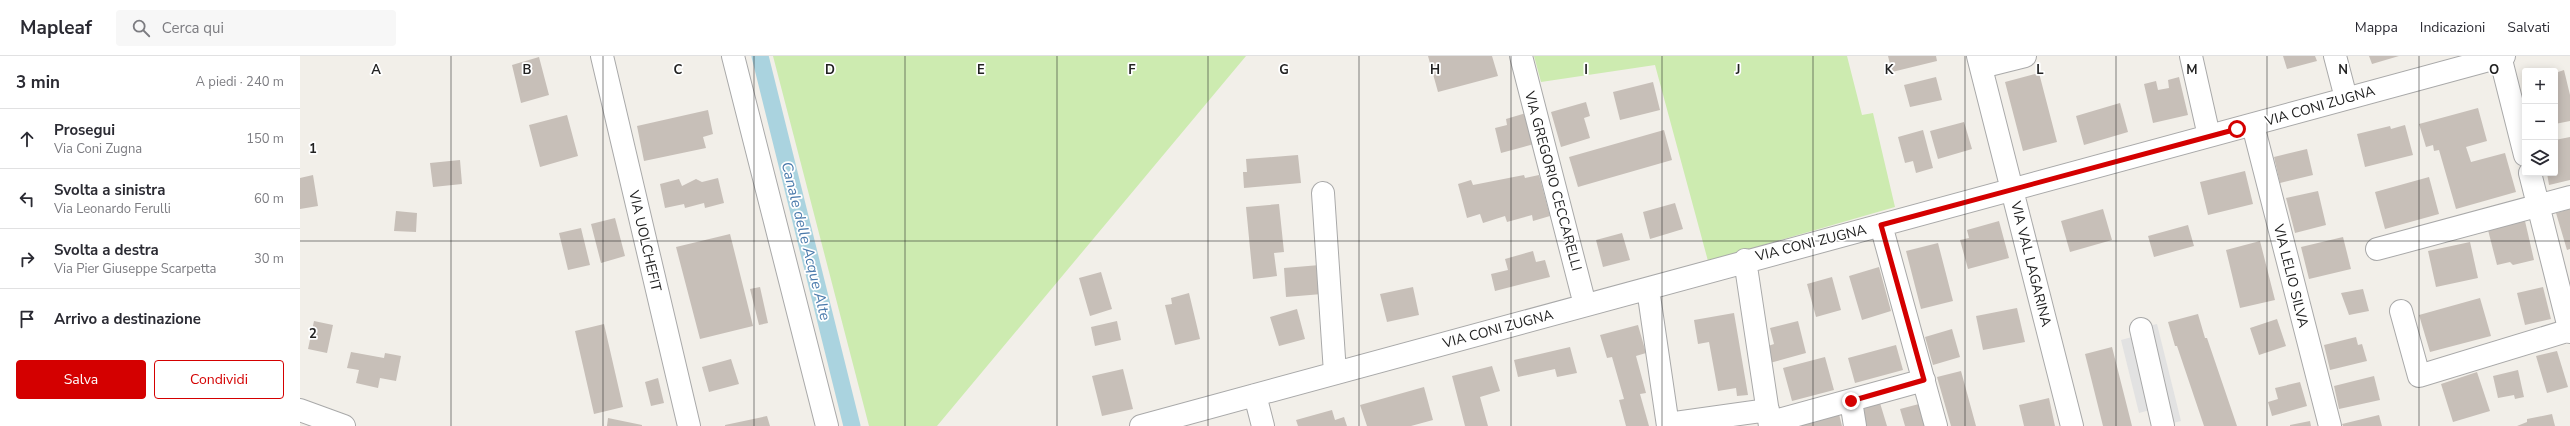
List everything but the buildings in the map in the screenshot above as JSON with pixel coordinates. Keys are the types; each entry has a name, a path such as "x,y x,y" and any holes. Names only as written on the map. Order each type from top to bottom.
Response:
{"street":[{"name":"VIA UOLCHEFIT","path":"602,56 689,426"},
{"path":"733,56 827,426"},
{"name":"VIA GREGORIO CECCARELLI","path":"1520,56 1585,305"},
{"path":"1979,62 2025,56"},
{"path":"2191,56 2209,136"},
{"path":"2335,56 2346,98"},
{"path":"2501,56 2522,143"},
{"name":"VIA CONI ZUGNA","path":"1141,426 1648,289 1745,260 2252,125 2501,56"},
{"name":"VIA VAL LAGARINA","path":"1979,62 2072,426"},
{"name":"VIA LELIO SILVA","path":"2252,125 2330,426"},
{"path":"2401,312 2419,376 2570,331 2531,176"},
{"path":"1324,193 1335,373"},
{"path":"2377,249 2570,197"},
{"path":"1881,225 1936,426"},
{"path":"1745,260 1772,419"},
{"path":"1648,289 1668,425 1772,419 1851,401 1924,380"},
{"path":"2141,329 2163,426"},
{"path":"1255,395 1263,426"},
{"path":"1851,401 1855,426"},
{"path":"300,410 344,426"}],"green space":[{"path":"773,56 1246,56 937,426 869,426"},
{"path":"1534,56 1847,56 1862,115 1873,113 1895,207 1708,261 1655,65 1541,82"}],"shaded area":[{"path":"2157,324 2181,421 2169,424 2165,406 2139,413 2121,340 2132,337 2130,330"}],"waterway":[{"name":"Canale delle Acque Alte","path":"760,56 852,426"}],"route":[{"path":"1851,401 1924,380 1881,225 2012,188 2237,129"}]}
